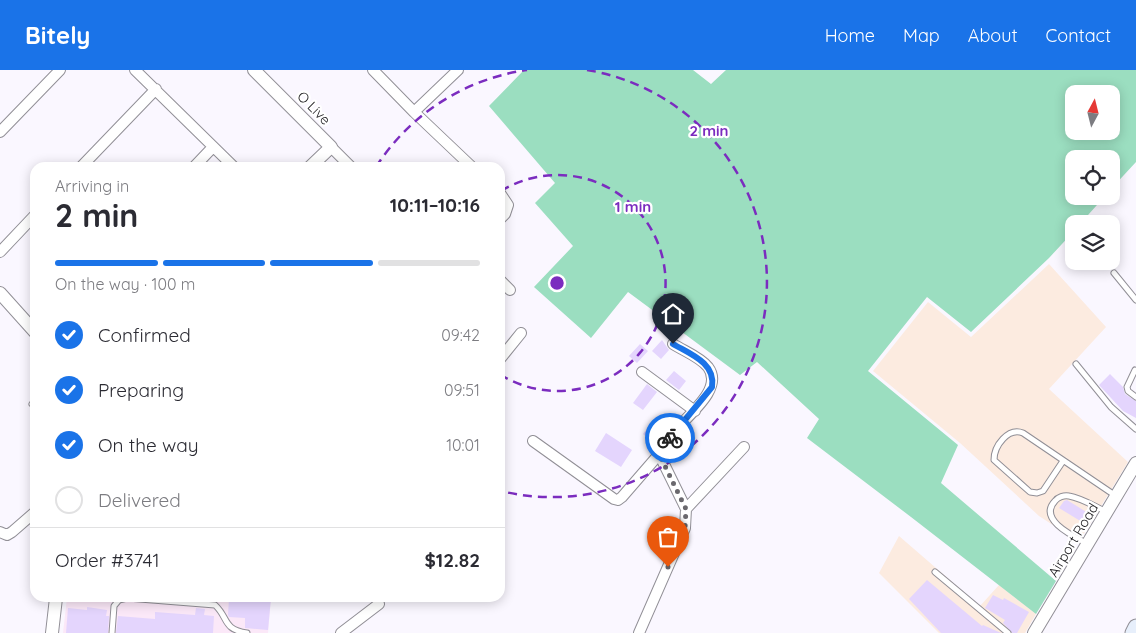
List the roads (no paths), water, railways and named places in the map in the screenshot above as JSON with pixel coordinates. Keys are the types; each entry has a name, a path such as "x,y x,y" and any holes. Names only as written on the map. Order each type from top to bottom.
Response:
{"main road":[{"path":"1132,633 1136,627"}],"street":[{"path":"0,132 60,70"},
{"path":"135,70 229,162"},
{"name":"O Live","path":"254,70 331,147"},
{"path":"373,70 467,162"},
{"path":"414,112 458,70"},
{"path":"86,162 156,89"},
{"path":"199,162 213,147"},
{"path":"316,162 331,147 346,162"},
{"path":"505,200 508,205 505,214"},
{"path":"0,252 30,220"},
{"path":"505,285 510,290"},
{"path":"0,293 30,326"},
{"path":"505,353 521,333"},
{"path":"533,441 618,500 661,452 665,443 712,387 712,374 704,362 673,344"},
{"path":"642,372 694,410"},
{"path":"686,509 744,447"},
{"path":"639,633 685,528 686,509 662,460 661,452"},
{"name":"Airport Road","path":"1034,633 1136,463"},
{"path":"0,532 7,535 30,516"},
{"path":"52,633 56,602"},
{"path":"341,633 379,604"}],"lane":[{"path":"1114,273 1136,300"},
{"path":"1076,364 1111,407 1136,429"},
{"path":"1135,370 1127,387 1128,391 1136,397"},
{"path":"1063,461 1043,491 1037,493 1030,492 994,460 994,454 998,444 1011,432 1017,431 1063,461 1116,496"},
{"path":"1088,544 1057,526 1051,514 1052,504 1058,497 1068,495 1107,512"},
{"path":"935,572 1008,633"},
{"path":"112,633 114,606 117,602"},
{"path":"177,602 215,605 219,608 227,624 235,630 246,633"}]}
